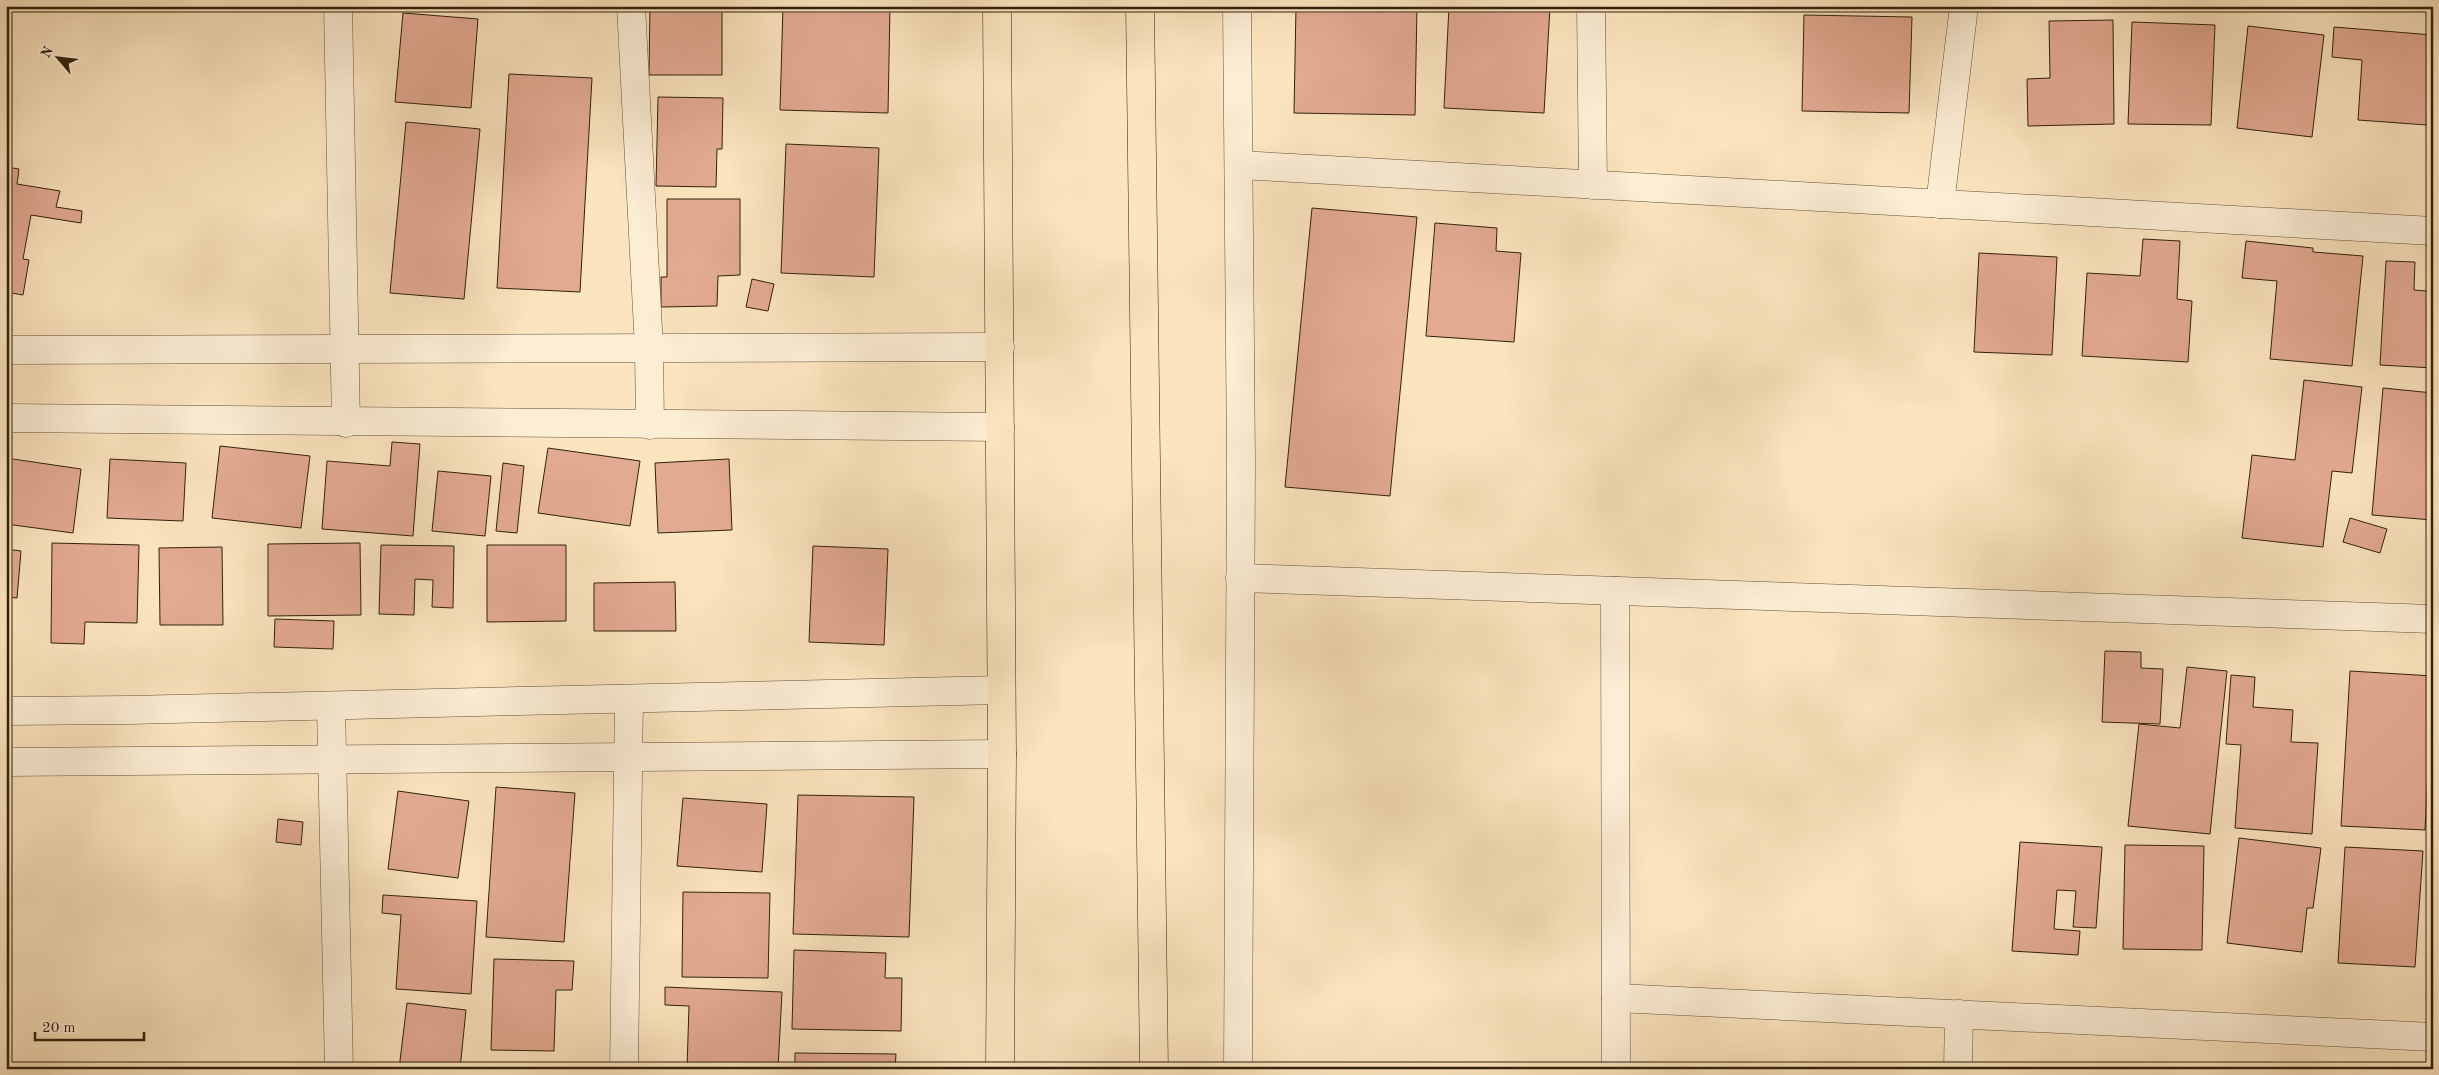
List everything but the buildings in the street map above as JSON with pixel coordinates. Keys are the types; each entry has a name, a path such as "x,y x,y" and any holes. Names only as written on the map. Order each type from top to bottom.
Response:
{"main road":[{"path":"997,6 1002,754 1000,1069"},
{"path":"1140,6 1154,1069"}],"street":[{"path":"338,6 346,423"},
{"path":"631,6 649,348 650,425"},
{"path":"1237,6 1240,578 1238,1069"},
{"path":"1591,6 1593,185"},
{"path":"1940,204 1964,6"},
{"path":"1238,165 2433,231"},
{"path":"6,350 1000,347"},
{"path":"6,418 346,423 1000,427"},
{"path":"1240,578 2433,618"},
{"path":"1615,591 1616,1069"},
{"path":"6,711 331,706 1001,690"},
{"path":"624,1069 629,699"},
{"path":"331,706 339,1069"},
{"path":"6,762 1002,754"},
{"path":"1616,998 2433,1037"},
{"path":"1958,1069 1959,1014"}]}
